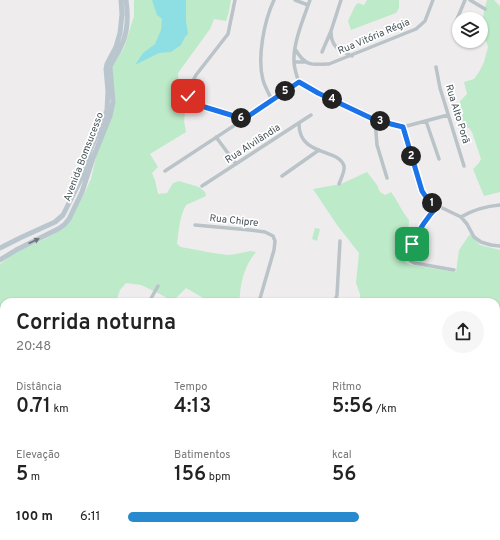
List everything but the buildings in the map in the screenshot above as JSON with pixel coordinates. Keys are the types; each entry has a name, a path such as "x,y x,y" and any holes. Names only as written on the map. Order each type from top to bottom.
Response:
{"street":[{"name":"Avenida Bomsucesso","path":"0,248 59,219 63,215 80,183 91,148 107,110 108,90 106,70 107,64 116,47 120,33 122,14 121,0"},
{"name":"Avenida Bomsucesso","path":"0,260 16,250 62,227 69,219 78,201 112,109 113,95 110,67 122,45 125,35 127,12 126,0"},
{"path":"235,0 228,34 196,75 188,93 190,100 194,104 244,119"},
{"path":"272,100 263,80 261,66 263,37 267,18 274,0"},
{"path":"295,0 308,5"},
{"path":"310,0 295,49 294,62 299,82 318,93 375,120 403,127 448,115"},
{"path":"322,52 331,31 341,0"},
{"name":"Rua Vitória Régia","path":"294,62 329,64 416,29 425,21 432,0"},
{"path":"460,12 465,0"},
{"path":"470,0 485,9"},
{"path":"331,31 334,45 352,56"},
{"path":"295,49 300,57 306,62"},
{"name":"Rua Alto Porã","path":"436,67 440,88 464,166"},
{"path":"165,171 299,82"},
{"name":"Rua Alvilândia","path":"202,186 311,115"},
{"path":"375,120 377,145 387,178"},
{"path":"426,122 439,159"},
{"path":"299,124 299,130 304,140 312,148 338,158 344,165 339,184"},
{"path":"403,127 422,191 428,200 461,217 477,240 491,245 500,246"},
{"path":"216,137 236,164"},
{"path":"282,176 319,150"},
{"path":"461,217 468,213 500,205"},
{"path":"438,206 420,227 408,257 414,263 454,270"},
{"name":"Rua Chipre","path":"195,225 255,231 273,236 275,241 274,250 260,298"},
{"path":"336,298 340,241"},
{"path":"151,298 158,286"}],"green space":[{"path":"134,0 231,0 226,21 214,19 210,29 178,73 179,88 186,104 184,121 186,132 150,154 158,167 152,173 158,194 167,193 173,183 179,181 199,187 205,192 206,196 186,205 181,219 177,244 181,247 228,255 250,251 256,252 248,264 245,272 240,298 203,298 186,288 177,297 167,298 141,285 126,283 120,290 117,298 0,298 0,264 14,253 45,239 65,227 85,192 91,179 97,152 114,107 112,68 116,59 124,48 134,16"},
{"path":"367,0 399,0 399,8 396,13 351,30 348,21 355,6 358,3 364,5"},
{"path":"487,0 494,0 500,6 500,192 484,196 473,169 481,159 472,132 469,128 464,127 460,101 467,94 464,82 474,79 479,72 488,48 488,12 484,12"},
{"path":"367,172 377,185 380,192 385,195 391,192 409,220 408,238 403,255 406,263 456,272 459,250 470,234 480,245 500,250 500,298 360,298 356,283 359,253 337,225 313,189 341,184"},
{"path":"315,228 320,229 317,241 312,239"}],"water":[{"path":"152,0 186,0 186,21 188,34 181,45 171,52 159,53 135,65 143,53 155,44 161,30 162,19 157,15"}],"route":[{"path":"188,96 194,104 244,119 299,82 318,93 375,120 403,127 422,191 428,200 438,206 420,227 412,244"}]}
